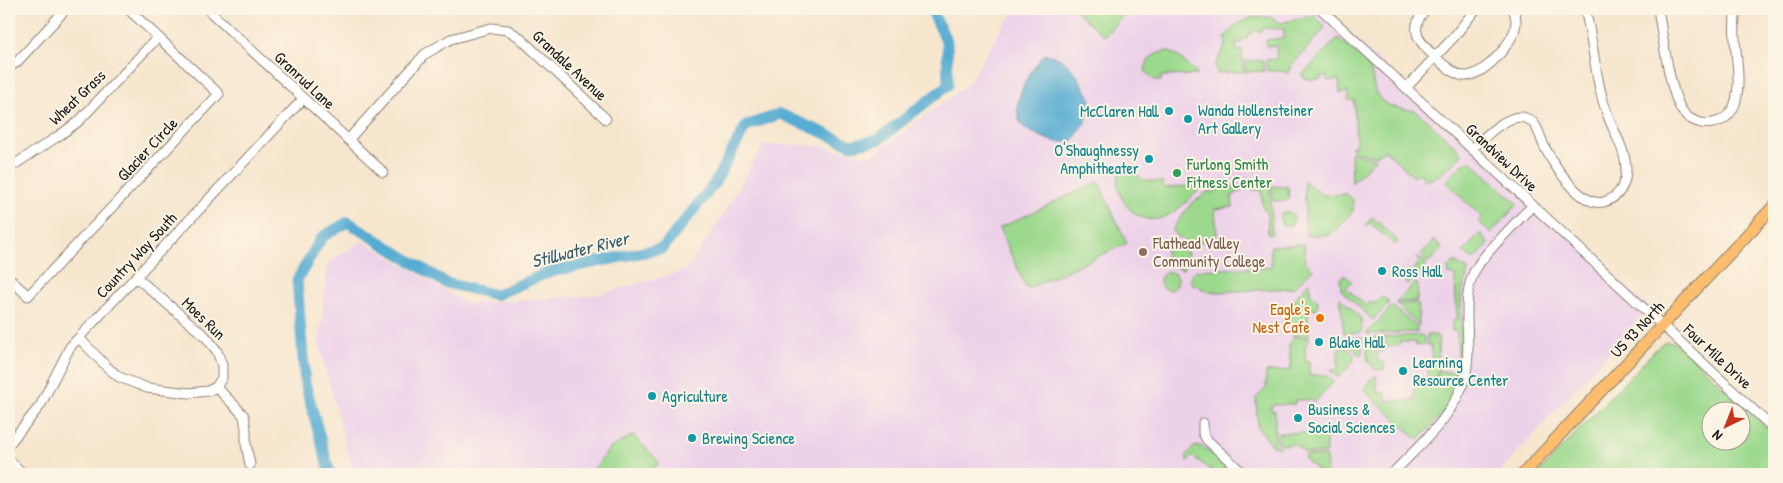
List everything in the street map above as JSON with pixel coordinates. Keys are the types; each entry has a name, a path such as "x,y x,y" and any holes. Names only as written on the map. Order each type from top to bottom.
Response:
{"main road":[{"name":"US 93 North","path":"1523,474 1774,206"}],"street":[{"path":"9,67 17,62 66,9"},
{"name":"Glacier Circle","path":"9,278 28,296 219,94 128,9"},
{"name":"Granrud Lane","path":"207,9 383,172"},
{"name":"Grandview Drive","path":"1321,9 1663,325"},
{"path":"1426,9 1417,23 1416,32 1420,40 1449,69 1462,76 1481,71 1501,52 1511,39 1516,25 1516,16 1513,9"},
{"path":"1406,88 1476,9"},
{"path":"1472,149 1500,125 1516,118 1527,118 1535,126 1554,164 1582,196 1588,200 1600,203 1607,201 1618,193 1625,181 1625,159 1603,102 1585,9"},
{"path":"1658,9 1669,72 1678,106 1689,118 1709,124 1720,121 1729,114 1736,97 1738,83 1734,31 1736,9"},
{"name":"Grandale Avenue","path":"348,140 426,54 451,39 491,28 508,30 519,37 606,119"},
{"name":"Wheat Grass","path":"9,168 79,121 158,37"},
{"name":"Country Way South","path":"9,444 40,406 70,347 303,98"},
{"path":"1392,474 1449,411 1465,377 1468,288 1478,263 1533,206"},
{"name":"Moes Run","path":"136,277 206,337 217,351 222,366 222,378 216,387"},
{"name":"Four Mile Drive","path":"1663,325 1774,429"},
{"path":"79,338 107,367 119,376 146,388 189,393 208,391 216,387 244,416 250,465"},
{"path":"1203,423 1203,433 1207,440 1244,474"},
{"path":"9,460 24,474"}],"shaded area":[{"name":"Flathead Valley Community College","path":"1018,9 1323,9 1649,308 1498,474 353,474 319,344 328,262 363,241 467,304 596,295 685,271 720,220 763,145 813,145 872,156 968,84 1004,24"}],"green space":[{"path":"1074,9 1124,9 1127,11 1104,36"},
{"path":"1314,15 1325,26 1324,29 1292,65 1288,73 1267,71 1266,60 1277,59 1276,46 1266,46 1266,40 1284,38 1284,29 1262,28 1262,31 1252,31 1252,34 1247,35 1247,39 1242,39 1242,43 1236,43 1237,51 1242,50 1244,72 1217,73 1215,65 1226,45 1225,37 1236,25 1250,18 1269,17 1281,23"},
{"path":"1338,38 1366,64 1371,73 1375,91 1380,99 1393,107 1419,113 1461,152 1462,154 1452,166 1435,177 1423,181 1423,176 1418,173 1413,176 1385,150 1374,156 1352,151 1352,146 1355,146 1356,142 1354,100 1348,100 1348,92 1340,93 1339,80 1327,81 1327,76 1311,80 1302,77"},
{"path":"1167,51 1175,54 1197,75 1161,76 1161,81 1155,81 1145,71 1146,66 1155,55"},
{"path":"1263,60 1264,71 1246,72 1245,61"},
{"path":"1351,153 1375,159 1352,183"},
{"path":"1470,161 1518,204 1491,233 1478,221 1482,217 1445,182 1462,165"},
{"path":"1126,164 1143,180 1163,182 1163,188 1204,185 1183,205 1165,217 1148,219 1130,210 1119,192 1120,172"},
{"path":"1304,181 1322,195 1347,194 1353,200 1353,211 1330,235 1306,235"},
{"path":"1098,182 1127,243 1027,289 999,228"},
{"path":"1252,185 1270,185 1272,234 1268,234 1267,210 1263,209 1261,190 1253,190"},
{"path":"1241,186 1242,190 1232,196 1233,207 1215,209 1217,238 1199,242 1188,242 1173,231 1191,204 1210,190 1212,193 1220,188"},
{"path":"1272,186 1288,187 1289,199 1286,201 1273,201"},
{"path":"1284,212 1290,212 1294,219 1290,226 1284,226 1280,222 1280,216"},
{"path":"1372,217 1398,241 1395,245 1370,223 1365,226"},
{"path":"1479,234 1489,244 1474,259 1463,252"},
{"path":"1434,240 1441,249 1427,262 1421,254"},
{"path":"1170,241 1188,253 1183,262 1184,267 1182,270 1165,262 1166,250"},
{"path":"1304,244 1305,261 1313,269 1293,288 1218,292 1207,291 1191,283 1191,275 1196,270 1271,267 1271,246"},
{"path":"1418,257 1426,263 1426,266 1408,285 1401,278 1407,271 1410,273 1420,262 1416,258"},
{"path":"1454,262 1468,270 1461,296 1461,362 1455,365 1453,362 1458,356 1457,331 1452,331 1452,321 1457,321 1455,275 1449,275 1448,267"},
{"path":"1169,272 1175,275 1178,281 1175,287 1169,290 1163,287 1160,281 1163,275"},
{"path":"1346,276 1352,282 1346,288 1366,306 1371,302 1374,304 1381,297 1388,301 1388,304 1373,320 1341,290 1340,279"},
{"path":"1310,281 1310,293 1318,300 1317,309 1308,310 1309,337 1293,334 1290,323 1290,311 1295,300"},
{"path":"1414,284 1418,285 1417,301 1396,302"},
{"path":"1340,298 1361,318 1362,331 1360,333 1344,333"},
{"path":"1417,303 1418,305 1419,326 1396,304"},
{"path":"1392,306 1417,327 1417,332 1366,334"},
{"path":"1422,335 1424,337 1424,345 1416,346 1416,342 1400,342 1399,346 1384,346 1384,351 1377,352 1378,362 1384,362 1384,369 1376,370 1368,361 1366,338"},
{"path":"1427,335 1436,335 1438,337 1439,372 1434,378 1428,378 1428,369 1432,368 1431,345 1427,345"},
{"path":"1293,336 1310,339 1305,346 1305,361 1309,361 1309,375 1326,375 1333,382 1315,402 1312,400 1295,400 1295,404 1274,405 1271,407 1271,411 1275,411 1275,443 1280,447 1272,446 1258,427 1256,398 1266,388 1266,372 1291,370 1289,344"},
{"path":"1336,338 1362,338 1362,353 1360,355 1345,342 1337,342"},
{"path":"1666,341 1679,345 1737,400 1700,400 1700,450 1750,450 1750,412 1774,435 1774,474 1537,474 1660,345"},
{"path":"1346,347 1354,354 1353,362 1338,378 1330,370 1338,370 1338,349"},
{"path":"1441,372 1459,372 1455,391 1445,409 1418,440 1364,390 1376,375 1377,393 1386,393 1386,401 1414,400 1414,380 1434,379"},
{"path":"1321,428 1326,428 1326,453 1306,454 1294,444 1282,445 1278,442 1278,433 1321,433"},
{"path":"633,435 659,462 650,474 596,474 593,471 609,449"},
{"path":"1200,446 1234,474 1217,474 1193,456 1187,462 1186,455 1194,447"},
{"path":"1305,456 1326,456 1327,474 1321,474 1304,458"}],"water":[{"path":"1045,54 1054,56 1068,65 1078,77 1091,100 1086,122 1072,141 1051,141 1027,130 1020,122 1018,102 1021,91 1032,70"}],"waterway":[{"name":"Stillwater River","path":"330,474 305,383 297,280 322,237 348,222 446,283 496,295 549,272 663,248 714,184 746,126 780,114 852,145 878,140 948,85 947,42 931,9"}],"place":[{"name":"McClaren Hall","path":"1169,111"},
{"name":"Wanda Hollensteiner Art Gallery","path":"1188,119"},
{"name":"O'Shaughnessy Amphitheater","path":"1149,159"},
{"name":"Furlong Smith Fitness Center","path":"1177,173"},
{"name":"Flathead Valley Community College","path":"1143,252"},
{"name":"Ross Hall","path":"1382,271"},
{"name":"Eagle's Nest Cafe","path":"1320,318"},
{"name":"Blake Hall","path":"1319,342"},
{"name":"Learning Resource Center","path":"1403,371"},
{"name":"Agriculture","path":"652,396"},
{"name":"Business & Social Sciences","path":"1298,418"},
{"name":"Brewing Science","path":"692,438"}]}
